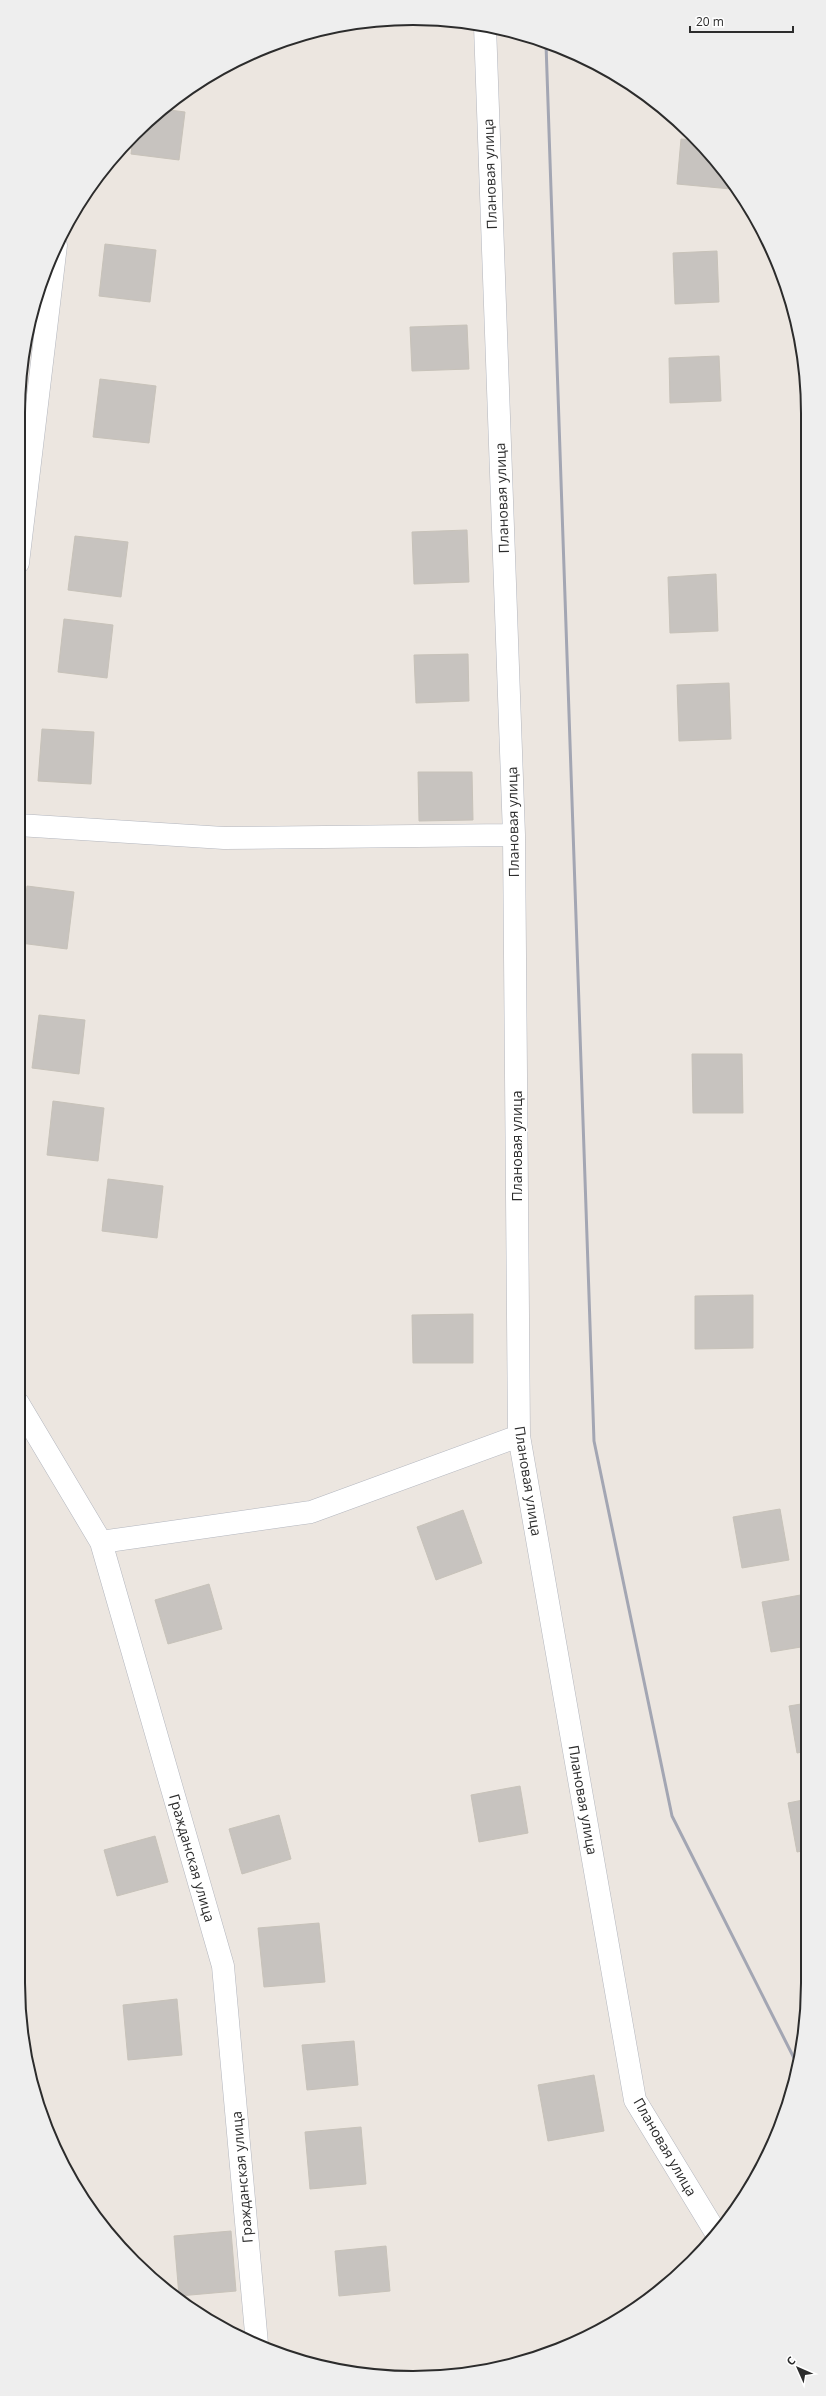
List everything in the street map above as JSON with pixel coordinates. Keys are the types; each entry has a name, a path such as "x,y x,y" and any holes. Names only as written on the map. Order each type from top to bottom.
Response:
{"street":[{"name":"Плановая улица","path":"485,31 514,835 519,1436 635,2100 713,2229"},
{"path":"25,504 53,270"},
{"path":"25,825 224,838 514,835"},
{"name":"Гражданская улица","path":"25,1415 101,1542 223,1966 256,2337"},
{"path":"101,1542 311,1512 519,1436"}],"building":[{"path":"171,110 185,112 179,160 131,154 132,146 157,121"},
{"path":"681,139 687,139 705,157 730,189 677,184"},
{"path":"105,244 156,250 150,302 99,296"},
{"path":"717,251 719,302 675,304 673,253"},
{"path":"467,325 469,369 412,371 410,327"},
{"path":"719,356 721,401 670,403 669,358"},
{"path":"100,379 156,386 149,443 93,437"},
{"path":"467,530 469,582 414,584 412,532"},
{"path":"75,536 128,542 121,597 68,590"},
{"path":"716,574 718,631 670,633 668,577"},
{"path":"64,619 113,625 107,678 58,672"},
{"path":"468,654 469,701 416,703 414,655"},
{"path":"729,683 731,739 679,741 677,685"},
{"path":"42,729 94,732 91,784 38,781"},
{"path":"418,772 472,772 473,820 419,821"},
{"path":"27,886 74,892 67,949 25,944 25,902"},
{"path":"39,1015 85,1020 79,1074 32,1068"},
{"path":"692,1054 742,1054 743,1113 693,1113"},
{"path":"53,1101 104,1108 98,1161 47,1155"},
{"path":"108,1179 163,1186 157,1238 102,1231"},
{"path":"753,1295 753,1348 695,1349 695,1296"},
{"path":"473,1314 473,1363 413,1363 412,1315"},
{"path":"780,1509 789,1560 742,1568 733,1517"},
{"path":"463,1510 482,1563 436,1580 417,1527"},
{"path":"209,1584 222,1629 168,1644 155,1600"},
{"path":"801,1595 801,1647 771,1652 762,1602"},
{"path":"801,1704 801,1752 797,1753 789,1706"},
{"path":"520,1786 528,1833 479,1842 471,1795"},
{"path":"801,1800 801,1851 797,1852 788,1803"},
{"path":"279,1815 291,1859 242,1874 229,1829"},
{"path":"155,1836 168,1882 117,1896 104,1850"},
{"path":"319,1923 325,1982 264,1987 258,1928"},
{"path":"177,1999 182,2055 128,2060 123,2005"},
{"path":"354,2041 358,2085 307,2090 302,2045"},
{"path":"594,2075 604,2131 548,2141 538,2085"},
{"path":"361,2127 366,2184 310,2189 305,2132"},
{"path":"231,2231 236,2291 183,2296 179,2292 174,2236"},
{"path":"386,2246 390,2291 339,2296 335,2251"}],"railway":[{"path":"546,49 594,1441 672,1816 794,2058"}]}
